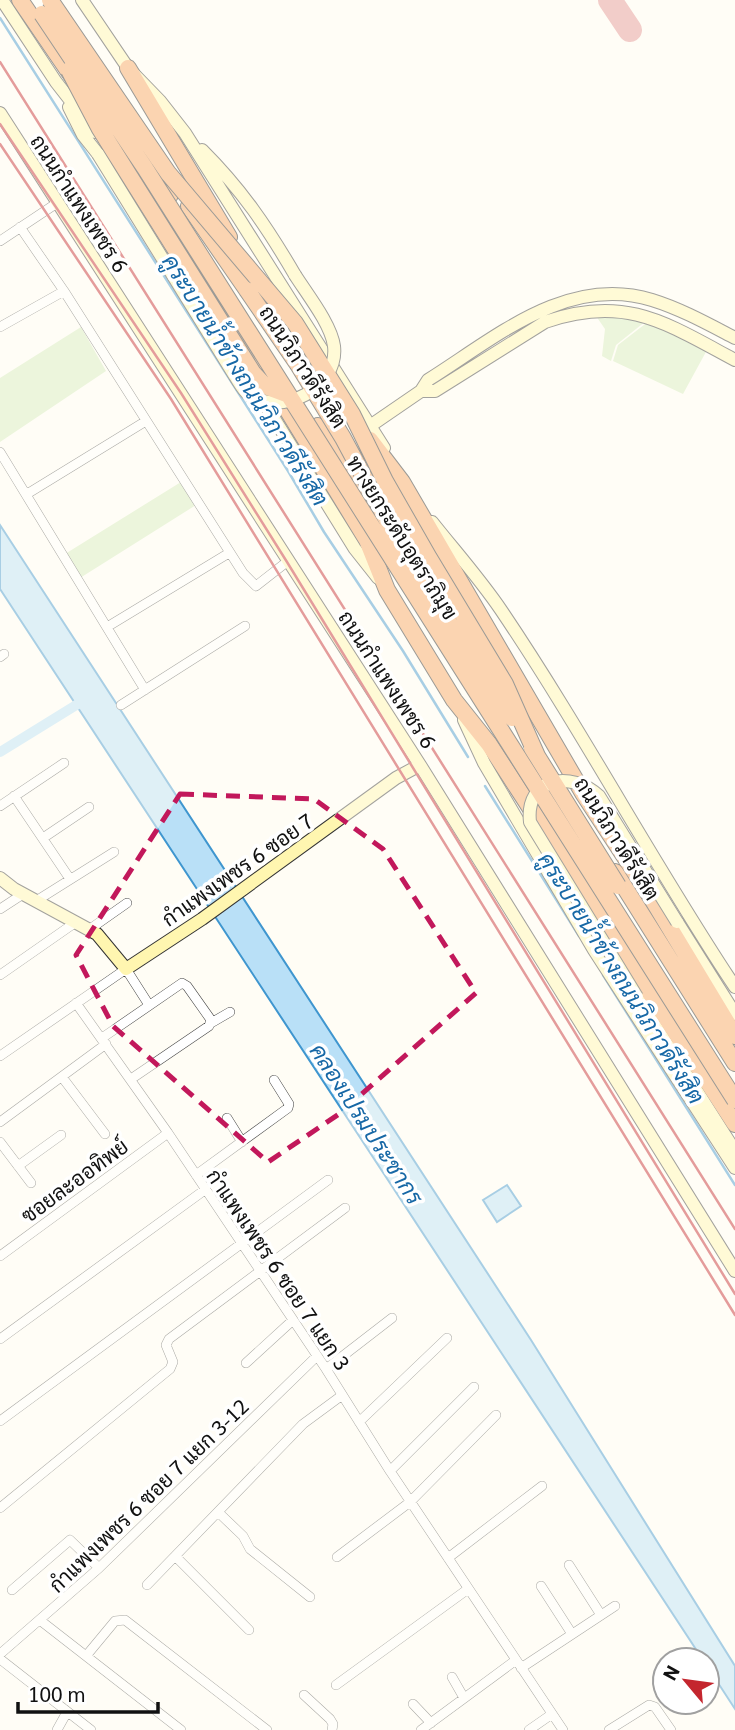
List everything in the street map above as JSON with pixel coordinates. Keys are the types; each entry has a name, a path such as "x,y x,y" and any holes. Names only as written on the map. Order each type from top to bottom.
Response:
{"highway":[{"name":"ถนนวิภาวดีรังสิต","path":"20,0 252,352 367,540 387,590 454,700 489,744 735,1124"},
{"name":"ทางยกระดับอุตราภิมุข","path":"32,0 46,7 168,173 295,323 352,414 429,558 505,684 537,756 735,1072"},
{"name":"ถนนวิภาวดีรังสิต","path":"58,0 177,208 367,503 516,714 735,1062"},
{"name":"ทางยกระดับอุตราภิมุข","path":"46,7 152,180 735,1100"},
{"path":"46,7 100,129 253,373 265,386 299,397"},
{"path":"128,68 220,224 306,354 402,482 583,793 641,881 735,1036"},
{"path":"627,891 693,967"}],"main road":[{"name":"ถนนวิภาวดีรังสิต","path":"2,0 56,82 91,126 355,549 387,590"},
{"name":"ถนนวิภาวดีรังสิต","path":"82,0 128,68 160,101 185,133 430,520 492,598 534,660 642,841 735,987"},
{"path":"56,82 83,135 247,393 272,403 290,401 324,381 334,349 331,336 260,216 230,177 185,133"},
{"name":"ถนนกำแพงเพชร 6","path":"0,113 420,765 735,1271"},
{"path":"370,425 421,391 428,380 539,310 561,302 599,294 651,299 735,338"},
{"path":"599,294 599,309"},
{"path":"648,316 651,299"},
{"path":"421,391 435,391 545,322 563,315 599,309 648,316 735,360"},
{"name":"ถนนวิภาวดีรังสิต","path":"454,700 484,762 594,950 735,1168"},
{"name":"กำแพงเพชร 6 ซอย 7","path":"126,970 207,915 396,778 420,765"},
{"path":"735,1014 599,796 589,787 572,781 556,780 543,786 533,798 528,810 530,822 735,1151"},
{"path":"0,878 23,894 90,929 101,938 126,970"}],"street":[{"path":"0,241 57,203"},
{"path":"20,227 64,290 243,573 256,586 288,561"},
{"path":"0,327 64,290"},
{"path":"27,494 146,421"},
{"path":"0,452 145,690"},
{"path":"107,627 229,553"},
{"path":"121,705 244,626"},
{"path":"0,806 64,763"},
{"path":"14,796 70,879"},
{"path":"43,838 89,807"},
{"path":"36,901 114,852"},
{"path":"0,909 23,894"},
{"path":"90,929 127,903"},
{"path":"0,975 76,922"},
{"path":"126,970 149,1005"},
{"name":"กำแพงเพชร 6 ซอย 7","path":"0,1056 126,970"},
{"path":"0,1122 62,1077 149,1005 182,983 187,986 211,1023"},
{"name":"กำแพงเพชร 6 ซอย 7 แยก 3","path":"76,1003 169,1133 326,1369 410,1502 563,1730"},
{"path":"131,1079 230,1012"},
{"path":"62,1077 105,1134"},
{"path":"196,1175 288,1108 289,1104 274,1080"},
{"path":"227,1118 242,1142"},
{"name":"ซอยละออทิพย์","path":"0,1256 169,1133"},
{"path":"18,1166 61,1135"},
{"path":"0,1142 31,1183"},
{"path":"0,1421 328,1180"},
{"path":"0,1339 206,1189"},
{"path":"0,1508 170,1369 173,1362 166,1342 345,1208"},
{"path":"326,1369 392,1318"},
{"path":"246,1363 293,1320"},
{"path":"359,1422 447,1338"},
{"name":"กำแพงเพชร 6 ซอย 7 แยก 3-12","path":"0,1657 99,1568 317,1356"},
{"path":"390,1471 474,1387"},
{"path":"147,1585 303,1424 341,1396"},
{"path":"337,1557 410,1502 496,1415"},
{"path":"448,1559 542,1486"},
{"path":"218,1512 243,1536 250,1549 310,1597"},
{"path":"12,1590 70,1540 99,1568"},
{"path":"175,1556 249,1630"},
{"path":"569,1565 601,1615"},
{"path":"541,1586 572,1634"},
{"path":"336,1685 468,1589"},
{"path":"421,1730 464,1698 615,1606"},
{"path":"86,1656 115,1621 125,1620 267,1730"},
{"path":"41,1621 181,1730"},
{"path":"0,1657 91,1730"},
{"path":"452,1677 464,1698"},
{"path":"304,1695 330,1720 333,1724 332,1730"},
{"path":"413,1704 430,1723"},
{"path":"609,1730 649,1705 655,1707 671,1730"},
{"path":"57,1730 67,1712"},
{"path":"529,1730 552,1714"}],"highlighted area":[{"path":"180,794 314,799 383,849 476,993 339,1114 268,1162 113,1026 76,955"}],"green space":[{"path":"607,314 646,321 616,345 611,361 602,356 605,329 596,316"},
{"path":"649,321 707,350 683,394 613,361 618,345"},
{"path":"81,327 106,371 0,442 0,378"},
{"path":"181,482 196,505 80,578 65,554"}],"water":[{"name":"คลองเปรมประชากร","path":"0,525 531,1340 735,1666 735,1709 721,1688 721,1646 694,1646 0,589"},
{"path":"507,1185 521,1206 497,1222 483,1200"}],"waterway":[{"name":"คูระบายน้ำข้างถนนวิภาวดีรังสิต","path":"0,18 468,757"},
{"path":"0,752 86,699"},
{"name":"คูระบายน้ำข้างถนนวิภาวดีรังสิต","path":"485,786 579,936"},
{"name":"คูระบายน้ำข้างถนนวิภาวดีรังสิต","path":"603,975 735,1185"}],"taxiway":[{"path":"610,0 630,30"}],"railway":[{"path":"0,62 735,1229"},
{"path":"0,124 181,393 735,1294"},
{"path":"0,144 171,399 735,1315"}]}
